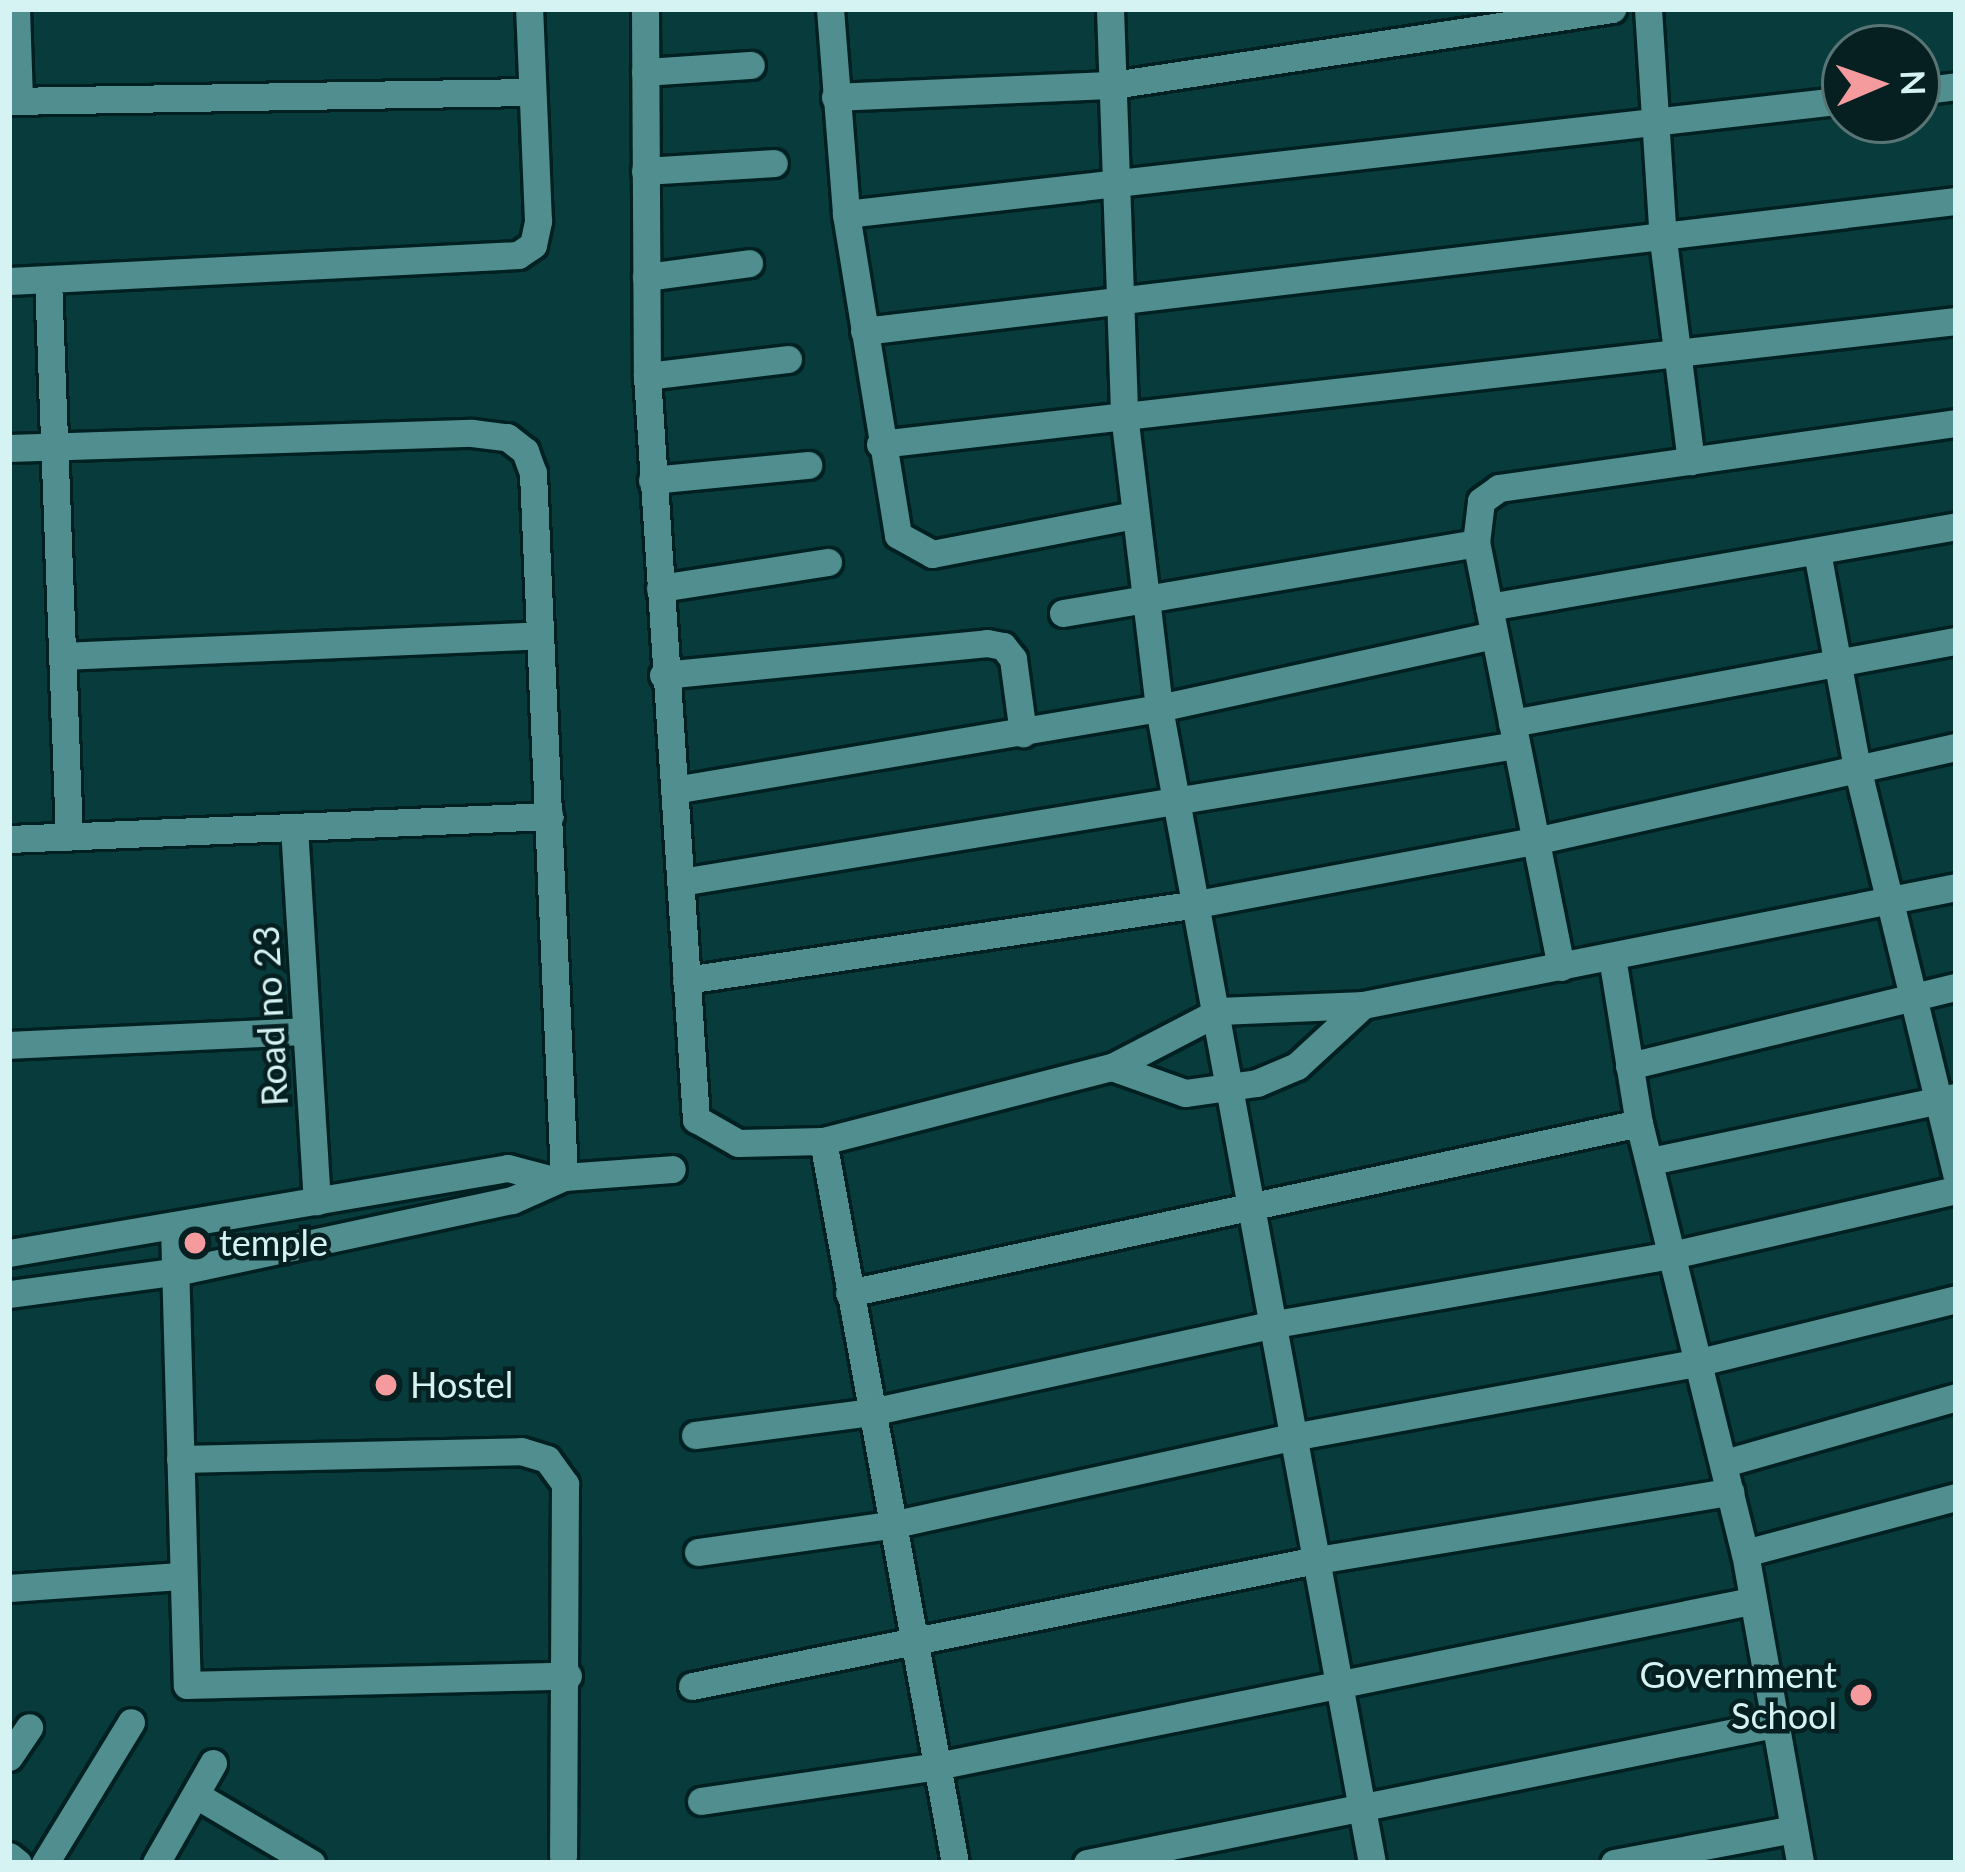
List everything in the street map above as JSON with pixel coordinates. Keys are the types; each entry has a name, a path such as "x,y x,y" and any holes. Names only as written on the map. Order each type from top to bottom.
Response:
{"street":[{"path":"16,9 14,101 532,92"},
{"path":"9,280 518,255 533,245 538,221 529,9"},
{"path":"645,9 646,376 695,1119 704,1130 765,1147 823,1141 1112,1067 1220,1011 1363,1005 1956,886"},
{"path":"830,9 846,214 898,535 914,550 947,553 1134,515"},
{"path":"1110,9 1124,414 1144,600 1160,708 1220,1011 1248,1205 1311,1561 1372,1863"},
{"path":"835,97 1113,85 1612,9"},
{"path":"1648,9 1673,355 1691,461"},
{"path":"645,72 751,65"},
{"path":"846,214 1115,189 1821,103"},
{"path":"645,171 774,163"},
{"path":"864,331 1663,240 1956,201"},
{"path":"646,277 749,262"},
{"path":"48,279 69,837"},
{"path":"880,444 1956,321"},
{"path":"646,376 788,359"},
{"path":"1561,968 1476,543 1481,501 1498,488 1956,423"},
{"path":"11,453 507,436 525,451 533,473 550,816 556,1178"},
{"path":"652,479 808,465"},
{"path":"674,790 1160,708 1492,621 1956,526"},
{"path":"1063,613 1476,543"},
{"path":"1817,552 1857,767 1911,997 1947,1100 1956,1173"},
{"path":"660,588 827,562"},
{"path":"64,656 540,635"},
{"path":"681,882 1178,802 1956,641"},
{"path":"664,675 987,643 1004,646 1013,659 1023,733"},
{"path":"686,980 1197,904 1535,842 1956,747"},
{"path":"9,839 550,816"},
{"name":"Road no 23","path":"294,827 316,1201"},
{"path":"1612,957 1639,1123 1745,1553 1800,1863"},
{"path":"1629,1066 1956,986"},
{"path":"1112,1067 1185,1093 1230,1090 1297,1066 1363,1005"},
{"path":"9,1045 307,1031"},
{"path":"1651,1161 1947,1100"},
{"path":"849,1293 1639,1123"},
{"path":"823,1141 955,1863"},
{"path":"9,1253 508,1168 556,1178 672,1169"},
{"path":"9,1294 180,1270 512,1200 556,1178"},
{"path":"694,1435 871,1412 1270,1325 1672,1255 1956,1190"},
{"path":"174,1226 180,1270 187,1685 568,1676"},
{"path":"698,1552 891,1526 1292,1436 1696,1364 1956,1299"},
{"path":"692,1687 914,1647 1727,1478 1956,1397"},
{"path":"180,1459 521,1451 547,1459 565,1484 568,1676 563,1856"},
{"path":"1745,1553 1956,1497"},
{"path":"9,1588 182,1576"},
{"path":"701,1801 937,1766 1337,1689 1751,1601"},
{"path":"45,1863 131,1722"},
{"path":"1087,1863 1359,1804 1774,1724"},
{"path":"9,1757 29,1727"},
{"path":"156,1863 213,1762"},
{"path":"196,1796 311,1863"},
{"path":"1614,1863 1794,1829"},
{"path":"9,1856 18,1863"}],"place":[{"name":"temple","path":"195,1243"},
{"name":"Hostel","path":"386,1385"},
{"name":"Government School","path":"1861,1695"}]}
